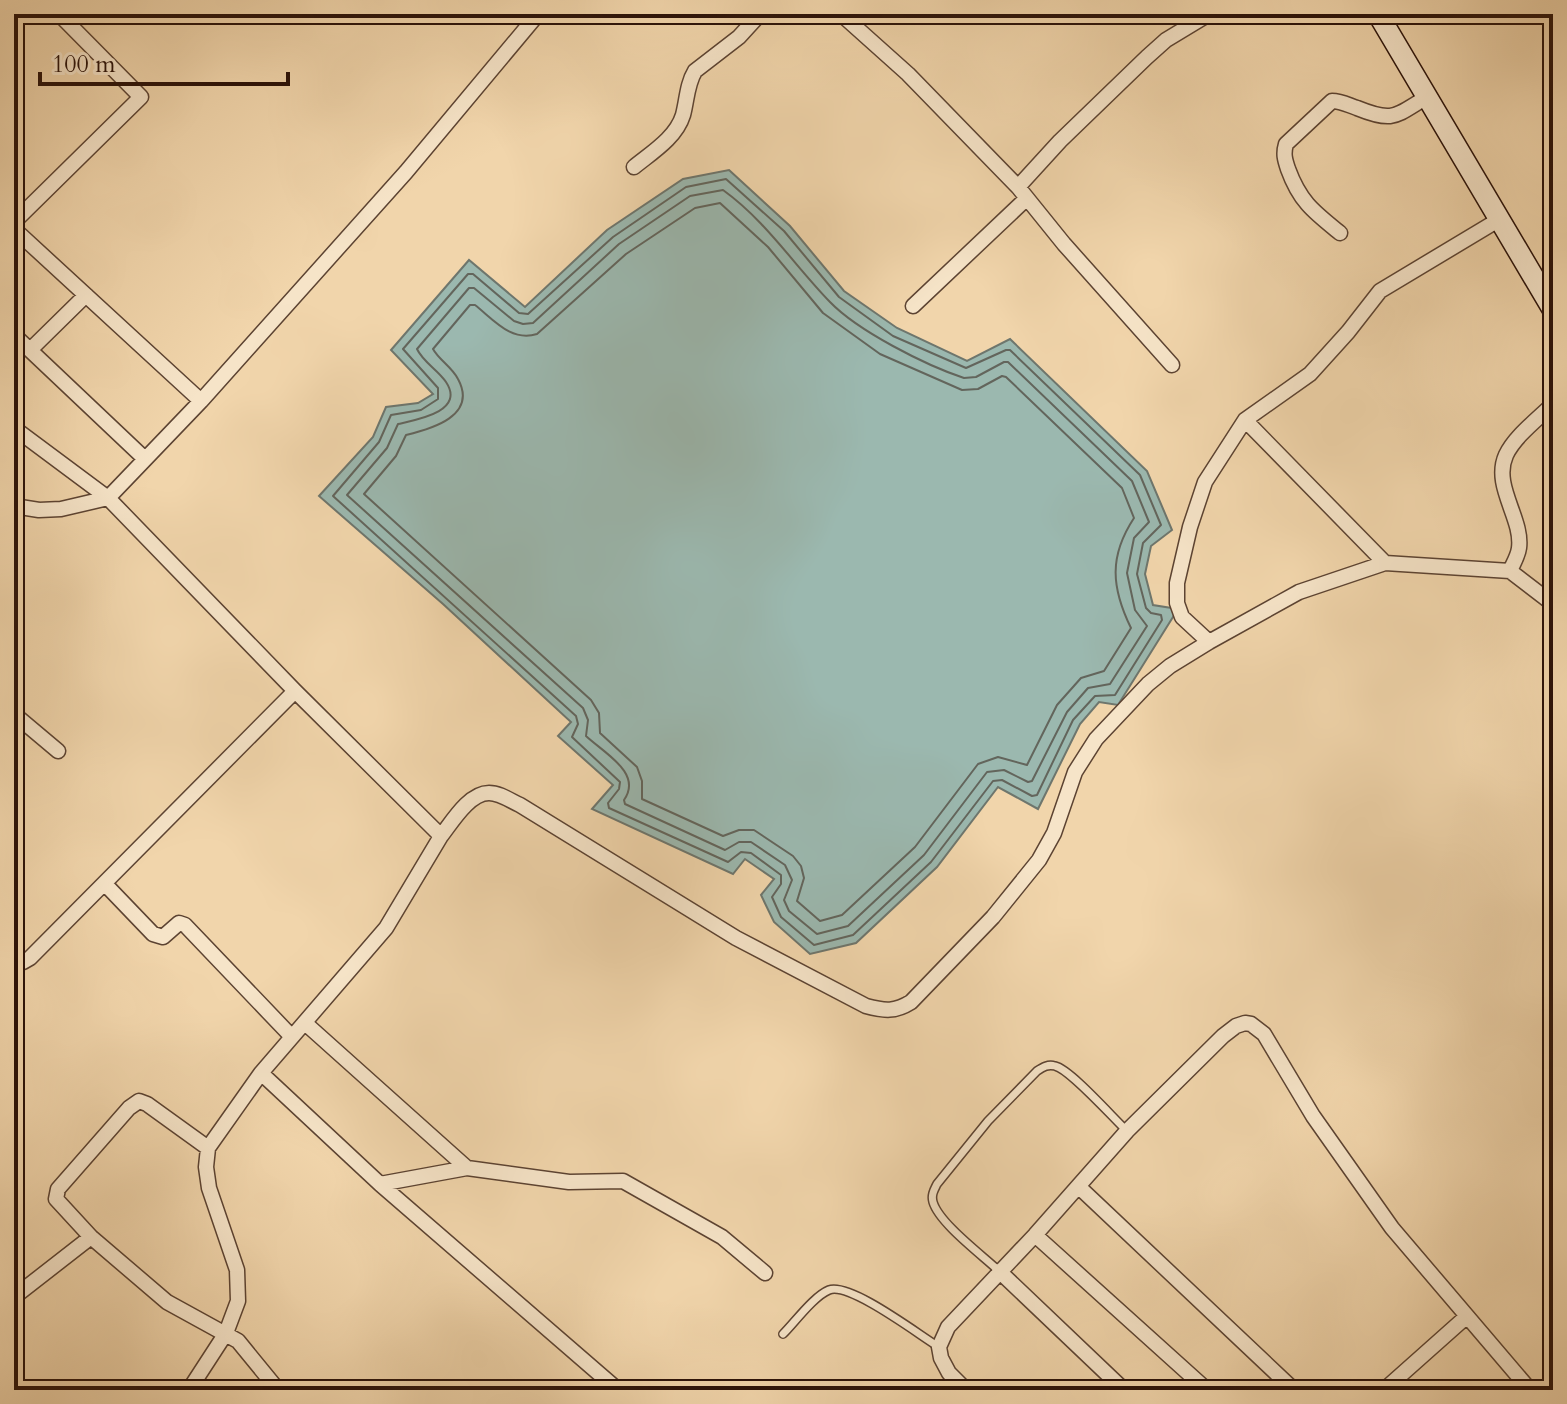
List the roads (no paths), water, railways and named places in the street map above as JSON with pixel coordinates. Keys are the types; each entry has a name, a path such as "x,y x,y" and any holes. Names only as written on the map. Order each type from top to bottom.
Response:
{"main road":[{"path":"1378,14 1553,310"}],"street":[{"path":"14,222 141,97 59,14"},
{"path":"14,506 61,509 108,498 201,401 406,172 538,14"},
{"path":"634,167 677,130 695,71 731,43 760,14"},
{"path":"841,14 908,74 1022,192 1108,296 1172,365"},
{"path":"913,306 1022,192 1060,141 1166,40 1209,14"},
{"path":"1340,233 1300,197 1285,161 1286,144 1332,101 1384,118 1397,115 1427,97"},
{"path":"1209,642 1182,617 1177,603 1177,583 1197,500 1205,482 1245,420 1310,374 1380,291 1500,219"},
{"path":"14,229 201,401"},
{"path":"30,350 86,295"},
{"path":"14,335 145,459"},
{"path":"1510,571 1519,542 1507,498 1503,466 1514,444 1553,404"},
{"path":"1245,420 1385,563"},
{"path":"14,428 108,498 441,836"},
{"path":"189,1390 226,1333 238,1301 237,1270 209,1188 206,1167 208,1148 261,1073 386,928 441,836 456,815 478,796 489,793 520,805 736,938 866,1006 885,1011 898,1010 927,987 993,917 1039,860 1054,833 1075,772 1096,739 1148,684 1209,642 1299,592 1385,563 1510,571 1553,604"},
{"path":"14,962 30,958 295,691"},
{"path":"14,714 58,751"},
{"path":"105,884 153,934 163,937 179,923 185,925 292,1037"},
{"path":"305,1023 467,1168"},
{"path":"966,1390 949,1373 941,1358 939,1347 948,1327 1127,1131 1223,1036 1236,1026 1251,1024 1264,1034 1313,1116 1392,1228 1530,1390"},
{"path":"261,1073 380,1184 618,1390"},
{"path":"208,1148 147,1104 135,1103 57,1192 58,1202 91,1237 167,1302 226,1333 249,1351 278,1390"},
{"path":"380,1184 467,1168 569,1182 623,1181 722,1237 765,1273"},
{"path":"1079,1187 1294,1390"},
{"path":"1035,1235 1207,1390"},
{"path":"14,1297 91,1237"},
{"path":"999,1271 1124,1390"},
{"path":"1384,1390 1466,1317"}],"lane":[{"path":"999,1271 943,1219 932,1201 937,1184 988,1121 1037,1071 1044,1066 1054,1066 1071,1077 1127,1131"},
{"path":"783,1334 818,1298 838,1289 862,1299 939,1347"}],"water":[{"path":"729,170 790,226 844,291 897,328 967,361 1010,339 1147,471 1172,530 1151,546 1145,574 1153,605 1178,609 1118,705 1099,702 1080,724 1038,809 998,787 937,867 856,943 810,954 774,922 761,895 774,879 745,859 733,874 592,809 613,785 558,736 571,722 319,496 373,437 386,407 418,403 433,394 391,350 469,260 525,307 607,230 683,179"}]}
